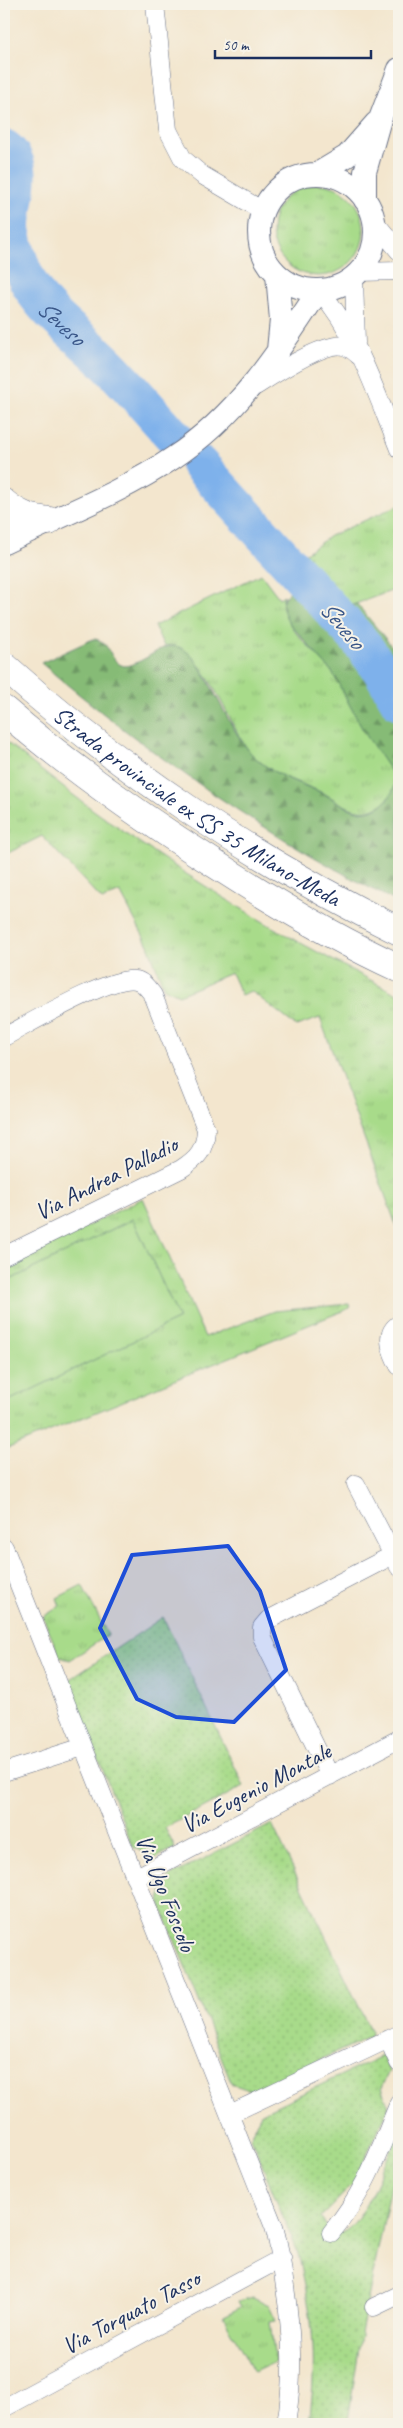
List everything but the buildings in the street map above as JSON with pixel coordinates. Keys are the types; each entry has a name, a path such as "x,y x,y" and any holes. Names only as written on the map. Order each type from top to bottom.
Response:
{"highway":[{"path":"4,503 14,512 32,520 50,521"},
{"path":"4,509 7,520 6,538"},
{"name":"Strada provinciale ex SS 35 Milano-Meda","path":"4,666 82,730 193,811 312,885 399,932"},
{"name":"Strada provinciale ex SS 35 Milano-Meda","path":"4,710 79,771 155,825 273,900 399,968"}],"street":[{"path":"155,4 168,130 178,151 183,159 202,175 263,211"},
{"path":"380,118 347,156 317,174 300,177 285,184 272,196 263,211 259,227 260,244 266,260 277,274 296,286 319,290 339,286 357,275 367,261 373,248 375,235 365,172 380,118 399,69"},
{"path":"317,174 336,178 352,186 399,251"},
{"path":"357,275 399,271"},
{"path":"277,274 281,320 277,354"},
{"path":"357,275 354,322 359,353"},
{"path":"319,290 359,353 399,449"},
{"path":"6,538 50,521 109,493 174,458 198,439 250,389 277,354 319,290"},
{"path":"250,389 301,360 335,346 344,346 359,353"},
{"name":"Via Andrea Palladio","path":"4,1037 101,987 123,980 142,982 153,995 202,1115 206,1130 206,1143 201,1153 181,1169 4,1256"},
{"path":"399,1324 391,1333 390,1340 399,1366"},
{"path":"330,1776 262,1636 262,1627 268,1620 396,1561 356,1484"},
{"name":"Via Ugo Foscolo","path":"4,1547 274,2227 282,2258 293,2353 292,2382 286,2424"},
{"name":"Via Eugenio Montale","path":"134,1878 399,1739"},
{"path":"4,1772 84,1747"},
{"path":"230,2114 394,2036 399,2063"},
{"path":"331,2233 347,2213 364,2186 382,2150 399,2103"},
{"name":"Via Torquato Tasso","path":"4,2408 282,2258"},
{"path":"374,2307 399,2295"}],"highlighted area":[{"path":"228,1546 260,1591 286,1670 234,1722 176,1717 137,1699 100,1628 132,1555"}],"green space":[{"path":"318,184 336,188 350,198 360,212 364,230 360,248 350,262 336,272 318,276 300,272 286,262 276,248 272,230 276,212 286,198 300,188"},
{"path":"399,505 399,578 393,580 397,589 344,608 300,557 330,536"},
{"path":"261,574 279,598 284,595 283,605 289,623 298,636 331,671 365,732 388,762 393,772 396,782 394,791 385,802 377,807 370,810 350,808 267,767 250,752 213,687 191,656 178,647 164,646 154,626"},
{"path":"293,589 308,596 379,683 399,725 399,903 304,851 213,794 125,731 41,663 93,639 103,643 116,661 125,666 136,663 170,646 178,647 187,652 197,662 235,730 249,751 257,759 275,772 324,794 349,808 358,811 372,810 389,798 395,778 364,732 332,672 289,623 282,604 285,597"},
{"path":"357,604 399,655 399,677 380,649 344,608"},
{"path":"4,740 94,810 188,875 288,936 399,995 399,1233 320,1018 296,1026 251,991 241,995 231,973 179,995 164,988 148,945 120,892 102,900 42,836 4,855"},
{"path":"143,1198 205,1337 275,1311 349,1304 350,1308 4,1450 4,1403 179,1319 133,1219 4,1283 4,1268"},
{"path":"133,1219 179,1319 4,1403 4,1283"},
{"path":"82,1585 108,1635 70,1660 60,1657 43,1617 60,1606 57,1598"},
{"path":"163,1617 244,1786 165,1828 175,1848 155,1858 133,1847 68,1681"},
{"path":"272,1824 371,2032 370,2037 252,2091 232,2084 159,1901 170,1876"},
{"path":"382,2056 389,2071 381,2088 389,2107 353,2184 321,2217 330,2232 339,2233 348,2229 363,2210 370,2197 399,2129 399,2147 362,2328 348,2421 310,2415 313,2347 304,2280 295,2243 251,2137 261,2113"},
{"path":"253,2297 269,2305 276,2320 270,2321 275,2362 254,2372 223,2316 241,2307 238,2301"},
{"path":"310,2415 348,2421 347,2424 308,2424"}],"waterway":[{"name":"Seveso","path":"4,148 12,155 18,174 12,226 13,241 20,263 34,292 53,314 118,375 176,439"},
{"name":"Seveso","path":"199,464 359,640 381,670 399,701"}]}
